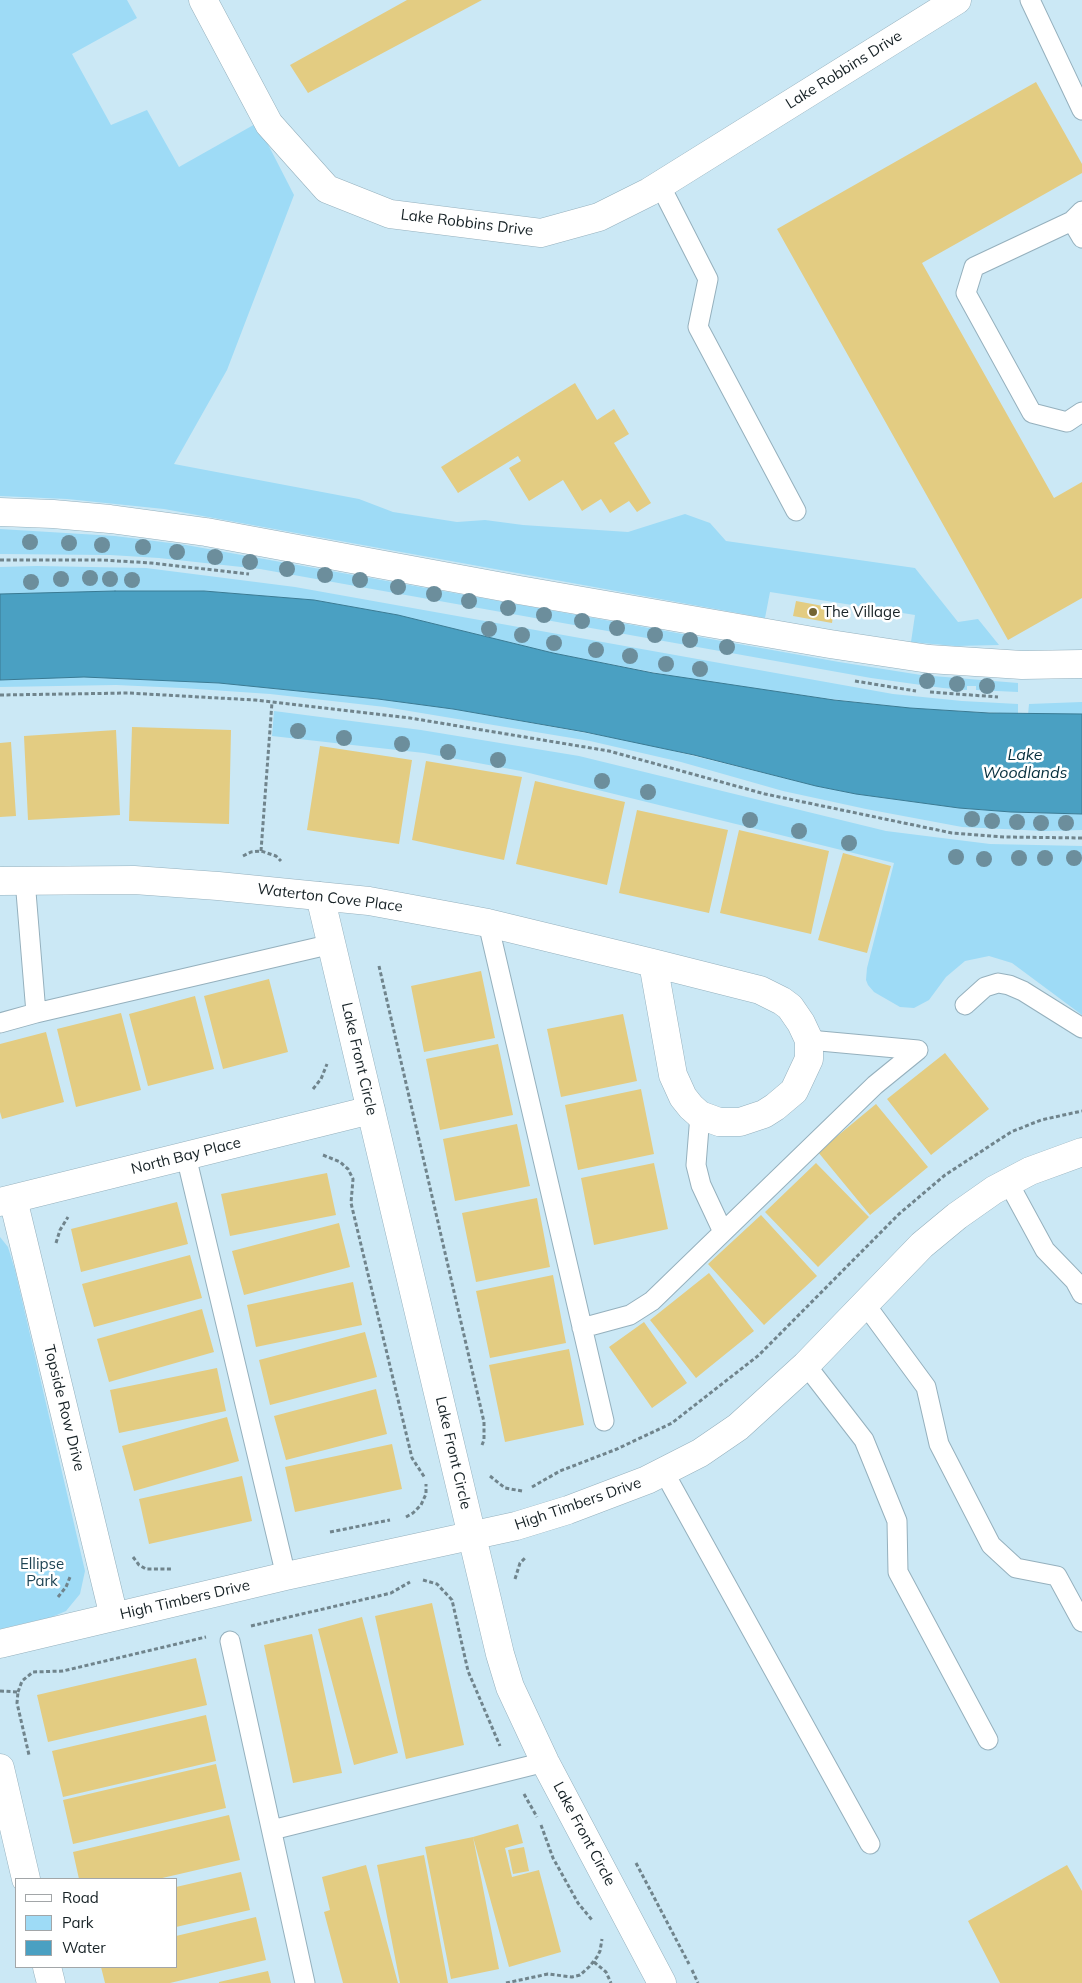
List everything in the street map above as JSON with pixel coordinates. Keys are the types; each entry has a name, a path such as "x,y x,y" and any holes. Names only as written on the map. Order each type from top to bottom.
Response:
{"street":[{"name":"Lake Robbins Drive","path":"203,0 269,124 327,189 390,214 540,233 599,216 660,184 956,0"},
{"path":"0,512 110,519 206,532 529,591 929,659 1022,665 1082,664"},
{"name":"Waterton Cove Place","path":"13,881 134,880 320,896 405,906 488,923 653,963 760,990 782,1001 796,1015 808,1040 809,1059 794,1091 764,1114 740,1122 719,1122 700,1114 683,1097 673,1075 653,963"},
{"name":"Lake Front Circle","path":"320,896 500,1654 510,1687 545,1762 661,1983"},
{"name":"North Bay Place","path":"7,1200 371,1110"},
{"name":"High Timbers Drive","path":"0,1644 286,1576 516,1526 620,1492 664,1472 700,1453 738,1427 806,1365 922,1245 940,1229 1008,1182 1047,1163 1082,1152"},
{"name":"Topside Row Drive","path":"7,1200 114,1617"},
{"path":"0,1768 26,1878"},
{"path":"47,1968 51,1983"}],"lane":[{"path":"1030,0 1082,110"},
{"path":"660,184 708,279 698,327 796,511"},
{"path":"1082,238 1077,216 974,267 966,293 1032,413 1067,422 1082,412"},
{"path":"13,881 36,1012"},
{"path":"488,923 604,1421"},
{"path":"0,1022 36,1012 332,944"},
{"path":"965,1005 985,987 998,983 1009,985 1082,1028"},
{"path":"582,1328 619,1319 642,1308 875,1085 918,1050 808,1040"},
{"path":"700,1114 696,1165 703,1190 723,1232"},
{"path":"186,1156 286,1576"},
{"path":"1008,1182 1045,1250 1075,1280 1082,1294"},
{"path":"865,1304 926,1387 939,1444 991,1545 1016,1568 1057,1576 1082,1622"},
{"path":"806,1365 864,1440 897,1521 898,1572 988,1740"},
{"path":"664,1472 870,1844"},
{"path":"230,1641 305,1983"},
{"path":"272,1830 545,1762"}],"path":[{"path":"0,560 84,560 151,563 254,574"},
{"path":"0,695 129,693 272,702 410,718 609,751 765,794 952,833 1004,838 1082,838"},
{"path":"261,851 272,702"},
{"path":"511,1490 509,1503 520,1545 527,1556 520,1564 516,1574 516,1586"},
{"path":"56,1599 61,1595 70,1577 85,1581 104,1577 125,1572 137,1562"},
{"path":"246,1627 391,1593 418,1580 428,1580 437,1584 452,1600 472,1682 512,1771 542,1827 553,1858 583,1910 597,1925"},
{"path":"18,1692 25,1678 36,1671 63,1671 208,1637"},
{"path":"634,1860 664,1912 698,1983"},
{"path":"506,1983 548,1974 576,1976 585,1971 594,1962 600,1951 602,1939 600,1933"},
{"path":"594,1962 606,1972 611,1983"}],"green space":[{"path":"0,0 127,0 137,18 72,54 111,125 147,110 179,167 257,123 294,195 227,370 174,464 359,499 393,512 457,522 485,520 523,525 628,532 685,514 710,523 726,541 915,568 958,622 978,619 999,645 955,646 911,642 915,615 770,592 765,618 164,509 67,499 0,496"},
{"path":"0,529 115,536 186,545 839,662 921,675 1018,683 1018,692 976,690 976,686 967,686 967,690 943,688 871,678 260,569 159,558 110,555 0,554"},
{"path":"0,567 146,568 295,587 893,694 1018,704 1018,714 910,708 683,678 553,653 398,615 314,600 204,591 0,594"},
{"path":"47,677 101,677 219,683 378,699 453,709 641,743 856,794 959,808 1082,814 1082,830 1044,831 962,827 783,791 681,762 590,741 385,707 270,694 182,688 116,685 0,687 0,680"},
{"path":"1082,702 1082,714 1028,715 1029,704"},
{"path":"274,711 421,730 579,756 886,831 990,844 1082,846 1082,1015 1012,963 989,956 965,961 946,977 929,1000 914,1008 900,1007 874,992 866,980 867,968 894,863 521,771 424,753 272,736"},
{"name":"Ellipse Park","path":"0,1237 8,1247 15,1270 85,1571 80,1594 66,1611 52,1617 0,1629"}],"water":[{"name":"Lake Woodlands","path":"204,591 314,600 398,615 553,653 653,673 834,700 910,708 989,713 1082,714 1082,814 959,808 856,794 816,786 694,755 585,732 453,709 378,699 219,683 84,677 0,680 0,594"}],"building":[{"path":"407,0 482,0 308,93 290,65"},
{"path":"1036,82 1082,164 1082,173 922,263 1054,498 1082,482 1082,598 1008,640 777,229"},
{"path":"575,383 597,420 614,409 629,434 614,443 651,503 637,512 629,501 610,513 601,499 582,511 563,480 529,501 509,468 521,461 518,456 458,493 441,467"},
{"path":"796,601 834,608 832,623 793,616"},
{"path":"132,727 231,730 229,824 129,821"},
{"path":"116,730 120,815 28,820 24,736"},
{"path":"11,742 16,816 0,817 0,743"},
{"path":"320,746 412,760 399,844 307,830"},
{"path":"426,761 522,777 504,860 412,840"},
{"path":"535,781 625,802 607,885 516,864"},
{"path":"637,810 728,830 709,913 619,893"},
{"path":"739,830 829,851 811,934 720,913"},
{"path":"843,853 891,866 867,953 818,940"},
{"path":"481,971 495,1038 424,1052 411,986"},
{"path":"269,979 288,1052 223,1069 204,996"},
{"path":"195,996 214,1069 148,1086 129,1014"},
{"path":"121,1013 141,1090 76,1107 57,1029"},
{"path":"623,1014 637,1081 561,1097 547,1029"},
{"path":"46,1032 64,1102 2,1119 0,1112 0,1044"},
{"path":"498,1044 513,1115 440,1130 426,1059"},
{"path":"945,1053 989,1109 931,1155 887,1099"},
{"path":"641,1089 654,1154 578,1170 565,1105"},
{"path":"876,1104 928,1167 870,1215 818,1152"},
{"path":"517,1124 530,1186 455,1201 443,1139"},
{"path":"654,1163 668,1229 594,1245 581,1178"},
{"path":"816,1163 869,1217 818,1267 765,1212"},
{"path":"327,1173 336,1215 230,1236 221,1194"},
{"path":"537,1198 550,1267 476,1282 462,1213"},
{"path":"177,1202 188,1244 81,1272 71,1229"},
{"path":"761,1215 817,1276 764,1325 708,1264"},
{"path":"339,1223 350,1267 244,1295 232,1251"},
{"path":"190,1255 202,1298 94,1327 82,1284"},
{"path":"709,1273 754,1331 696,1378 650,1320"},
{"path":"553,1275 566,1343 490,1358 476,1291"},
{"path":"353,1282 362,1325 256,1347 247,1305"},
{"path":"202,1309 214,1352 109,1382 97,1339"},
{"path":"644,1322 687,1383 652,1408 609,1347"},
{"path":"365,1332 377,1377 270,1405 259,1360"},
{"path":"569,1349 584,1425 505,1442 489,1365"},
{"path":"217,1368 226,1411 119,1433 110,1390"},
{"path":"376,1389 387,1434 286,1460 274,1416"},
{"path":"227,1417 239,1461 134,1491 122,1446"},
{"path":"392,1444 402,1489 295,1512 285,1467"},
{"path":"242,1476 252,1521 149,1544 139,1499"},
{"path":"432,1603 464,1745 406,1759 375,1616"},
{"path":"362,1617 398,1753 354,1765 318,1629"},
{"path":"312,1634 342,1773 293,1783 264,1645"},
{"path":"196,1658 207,1705 48,1742 37,1695"},
{"path":"206,1715 216,1761 63,1797 52,1751"},
{"path":"216,1764 226,1808 73,1844 63,1800"},
{"path":"229,1815 240,1860 162,1878 79,1878 73,1852"},
{"path":"518,1824 523,1843 505,1848 512,1877 539,1870 561,1952 509,1967 473,1837"},
{"path":"473,1837 499,1969 451,1979 425,1847"},
{"path":"524,1847 529,1871 513,1874 508,1850"},
{"path":"424,1855 448,1983 400,1983 377,1865"},
{"path":"366,1865 398,1983 343,1983 324,1912 330,1910 322,1877"},
{"path":"1067,1865 1082,1891 1082,1983 1000,1983 968,1921"},
{"path":"241,1872 250,1910 178,1927 178,1887"},
{"path":"256,1917 266,1960 170,1983 105,1983 101,1968 178,1968 178,1936"},
{"path":"268,1971 271,1983 219,1983 219,1982"}],"place":[{"name":"The Village","path":"813,612"}]}
